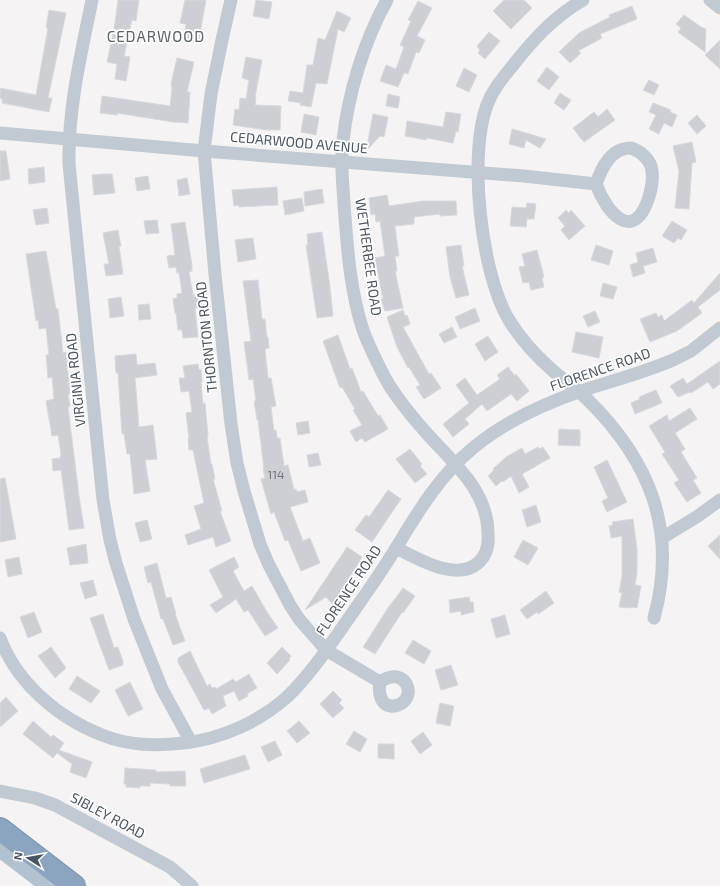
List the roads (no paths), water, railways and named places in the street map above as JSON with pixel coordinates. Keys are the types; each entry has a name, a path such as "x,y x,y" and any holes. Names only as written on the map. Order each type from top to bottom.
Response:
{"highway":[{"path":"0,829 74,886"}],"main road":[{"path":"0,847 51,886"}],"street":[{"name":"VIRGINIA ROAD","path":"92,0 72,107 68,164 102,492 109,534 124,590 158,681 191,742"},
{"name":"THORNTON ROAD","path":"231,0 211,94 204,151 231,424 237,463 260,544 278,584 300,619 326,650 380,682"},
{"name":"WETHERBEE ROAD","path":"387,0 369,37 358,70 344,131 342,162 353,285 360,319 382,374 397,397 423,430 472,484 484,508 488,527 488,546 482,558 477,564 470,568 455,571 436,566 396,548"},
{"path":"583,0 559,16 536,38 490,97 484,114 479,153 478,174 480,210 484,244 492,280 500,302 512,325 529,347 552,370 594,406 638,465 652,496 660,523 662,538 662,576 654,618"},
{"path":"710,0 720,8"},
{"name":"CEDARWOOD AVENUE","path":"0,133 478,174 524,176 596,184"},
{"path":"631,148 636,150 648,160 651,165 653,179 650,192 645,208 635,219 626,221 616,217 603,201 596,184 600,173 608,160 613,154 622,149 631,148"},
{"name":"FLORENCE ROAD","path":"0,638 9,658 26,682 48,702 82,726 107,737 129,743 156,745 191,742 225,734 271,709 296,688 326,650 369,590 428,496 455,464 473,448 499,429 536,409 579,392 655,368 672,360 691,350 720,328"},
{"path":"662,538 698,516 720,500"},
{"name":"SIBLEY ROAD","path":"0,791 35,798 56,806 170,867 192,886"}],"district":[{"name":"CEDARWOOD","path":"156,36"}]}
